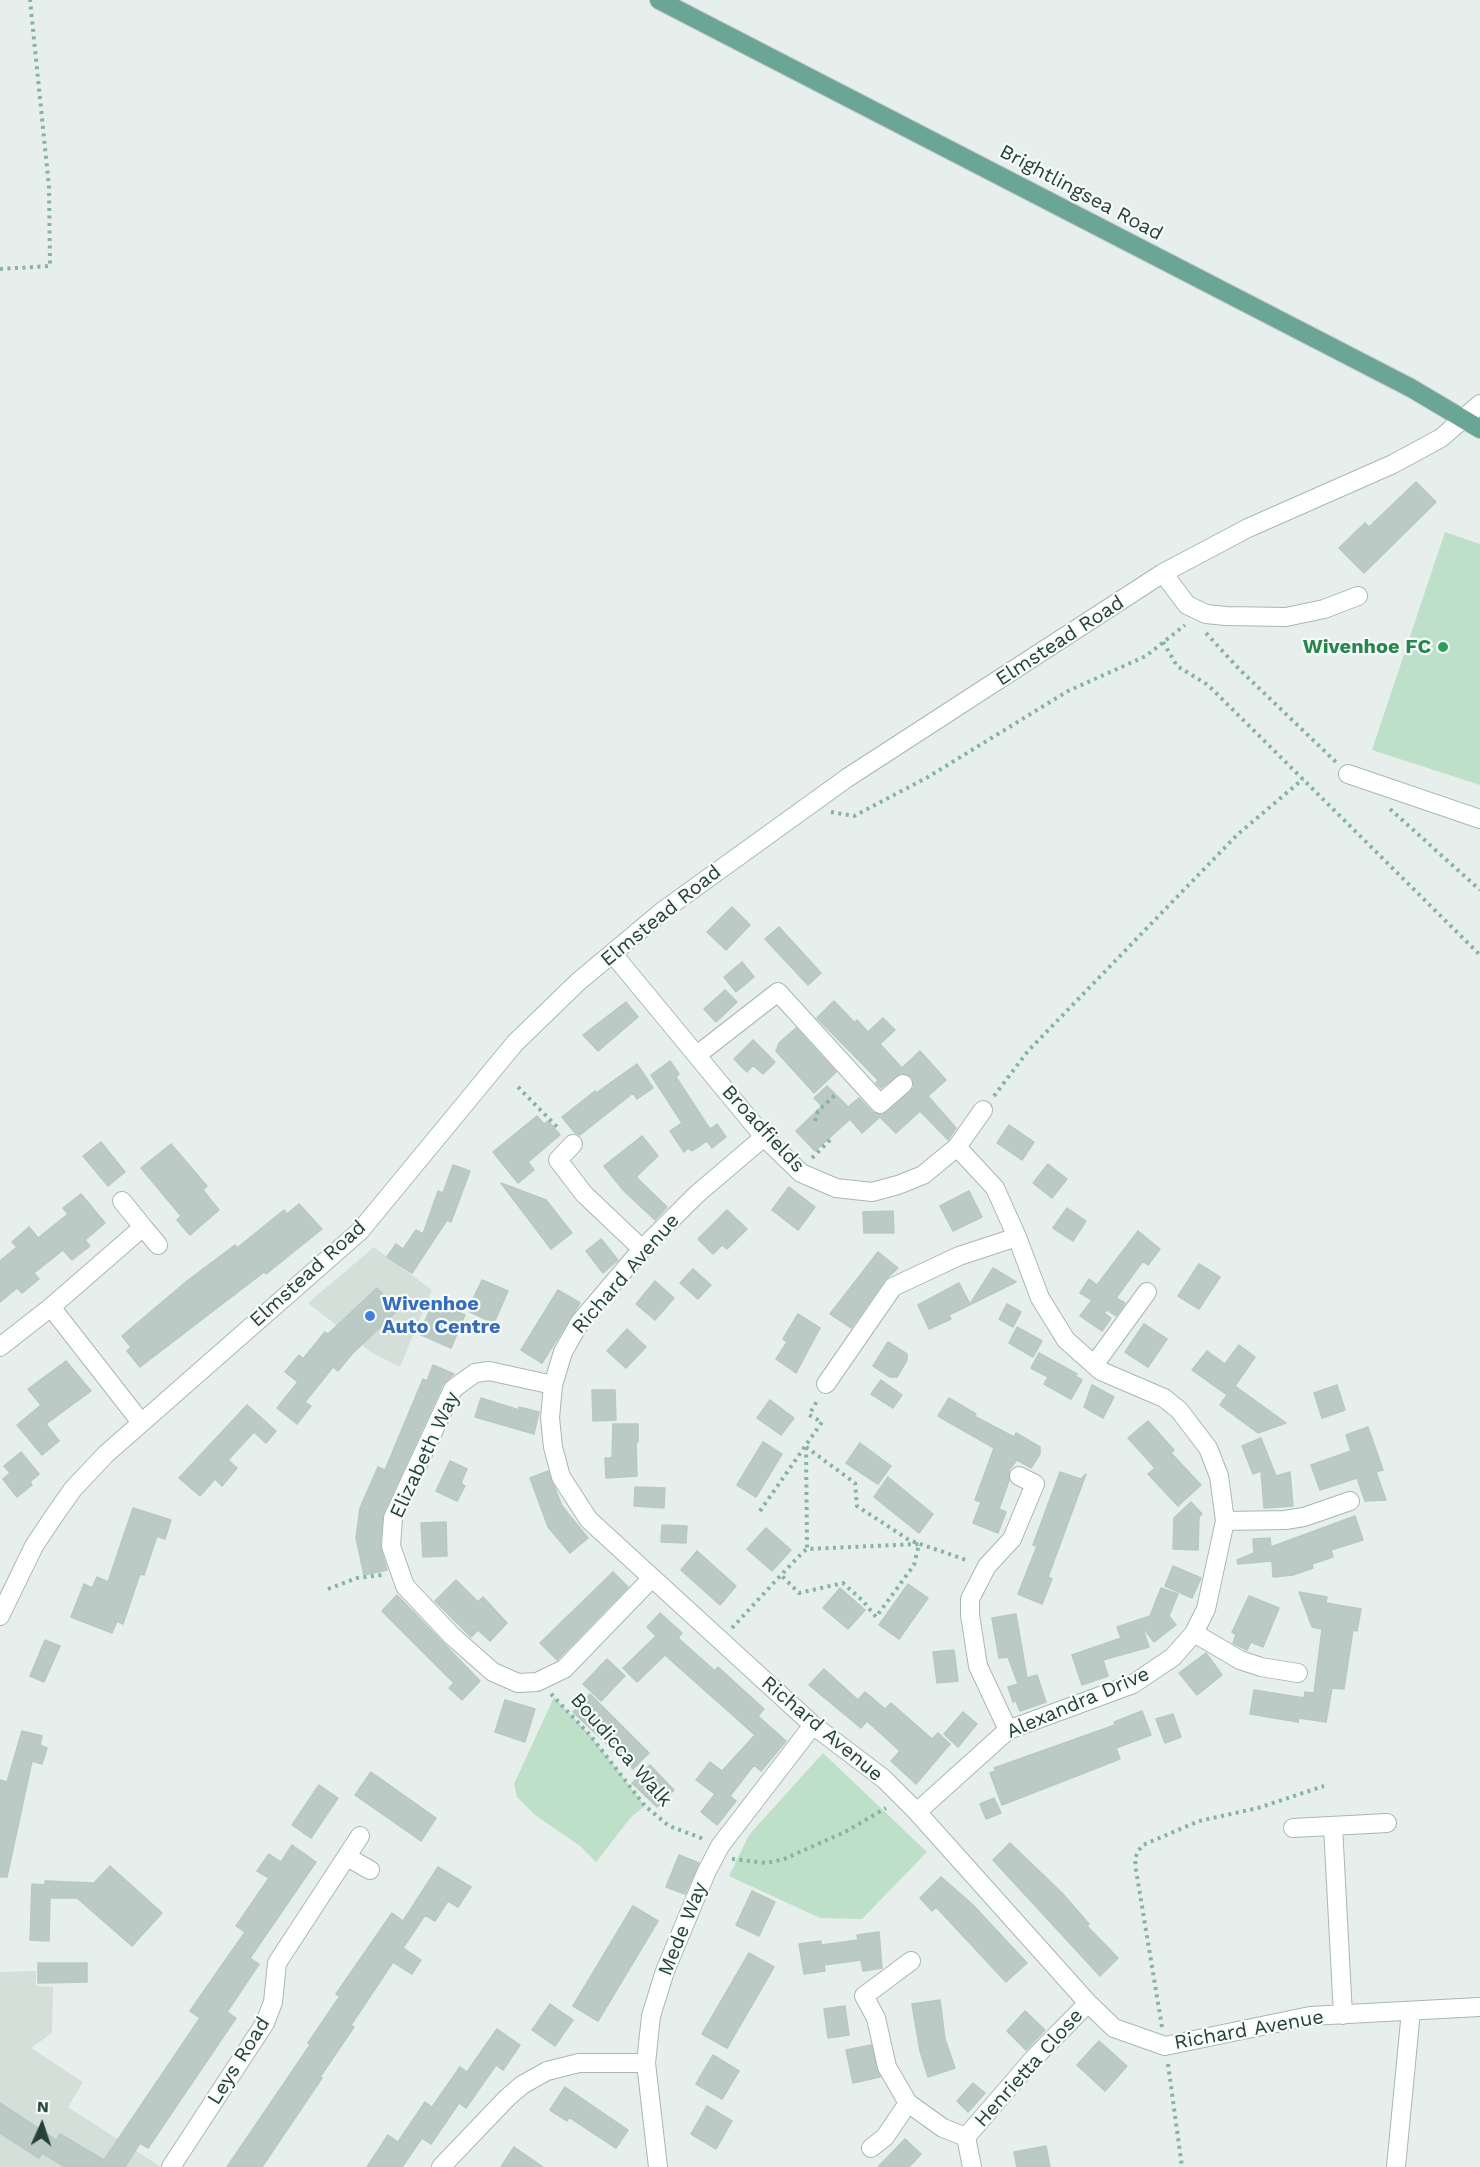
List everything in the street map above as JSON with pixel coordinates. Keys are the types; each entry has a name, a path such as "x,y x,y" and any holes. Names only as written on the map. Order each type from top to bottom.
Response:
{"main road":[{"name":"Brightlingsea Road","path":"659,0 1411,388 1472,424"}],"street":[{"name":"Elmstead Road","path":"0,1616 34,1546 73,1489 140,1421 360,1231 515,1043 557,1001 664,910 837,784 1163,573 1248,528 1393,464 1472,424 1480,404"},
{"path":"1163,573 1192,610 1206,614 1266,618 1304,614 1358,596"},
{"path":"1348,774 1480,819"},
{"name":"Broadfields","path":"613,954 764,1137 798,1170 836,1188 872,1192 923,1175 957,1148 983,1110"},
{"path":"697,1055 778,992 880,1104 903,1084"},
{"name":"Richard Avenue","path":"764,1137 696,1195 642,1250 580,1322 563,1352 553,1385 552,1437 561,1477 589,1520 651,1580 813,1725 899,1794 1088,2003 1114,2028 1165,2046 1310,2016 1479,2007"},
{"path":"573,1144 558,1160 584,1194 642,1250"},
{"name":"Alexandra Drive","path":"917,1812 1008,1730 1133,1684 1173,1657 1194,1632 1206,1609 1225,1521 1220,1476 1209,1448 1191,1424 1164,1398 1094,1365 1066,1340 1049,1317 1040,1298 1017,1237 994,1188 957,1148"},
{"path":"122,1201 158,1245"},
{"path":"0,1347 51,1307 143,1227"},
{"path":"826,1383 893,1287 959,1256 1017,1237"},
{"path":"1094,1365 1147,1292"},
{"path":"51,1307 140,1421"},
{"name":"Elizabeth Way","path":"537,1682 518,1683 493,1672 413,1598 398,1572 392,1546 393,1518 453,1389 475,1373 489,1371 553,1385"},
{"path":"1008,1730 978,1666 973,1642 970,1599 987,1566 1011,1539 1035,1484 1019,1476"},
{"path":"1225,1521 1285,1520 1304,1517 1350,1501"},
{"path":"537,1682 564,1669 651,1580"},
{"path":"1194,1632 1240,1660 1261,1667 1298,1673"},
{"name":"Mede Way","path":"658,2167 646,2063 651,2016 665,1971 717,1851 813,1725"},
{"path":"1293,1828 1388,1823"},
{"path":"1333,1826 1343,2014"},
{"name":"Leys Road","path":"171,2167 266,2023 273,2002 277,1963 360,1836"},
{"path":"347,1857 370,1870"},
{"path":"911,1961 864,1996 876,2019 887,2067 908,2103 943,2128 966,2137"},
{"name":"Henrietta Close","path":"972,2167 966,2137 1035,2057 1088,2003"},
{"path":"1396,2167 1411,2011"},
{"path":"441,2167 507,2098 522,2085 547,2071 579,2062 646,2063"},
{"path":"871,2148 885,2137 908,2103"}],"path":[{"path":"0,269 50,266 49,186 30,0"},
{"path":"824,811 854,816 928,777 1068,691 1146,656 1163,642 1192,610 1209,636 1240,670 1348,774"},
{"path":"1163,642 1176,666 1208,685 1480,955"},
{"path":"983,1110 1044,1034 1237,835 1303,779"},
{"path":"1387,806 1480,890"},
{"path":"518,1087 573,1144"},
{"path":"815,1121 818,1112 835,1095"},
{"path":"798,1170 831,1139"},
{"path":"760,1511 822,1422 809,1415 826,1383"},
{"path":"806,1447 855,1484 857,1506 919,1544 987,1566"},
{"path":"806,1447 807,1549"},
{"path":"720,1641 807,1549 919,1544"},
{"path":"782,1575 799,1593 843,1583 876,1617 914,1565 919,1544"},
{"path":"328,1589 357,1578 398,1572"},
{"name":"Boudicca Walk","path":"537,1682 590,1735 645,1806 669,1826 717,1851 767,1863 784,1859 845,1832 886,1807 899,1794"},
{"path":"1182,2167 1135,1859 1143,1845 1199,1821 1258,1808 1324,1786"}],"shaded area":[{"path":"374,1247 432,1290 400,1367 369,1351 308,1303"},
{"path":"36,1971 36,1986 53,1987 52,2033 31,2048 83,2082 68,2107 161,2167 0,2167 0,1972"}],"green space":[{"name":"Wivenhoe FC","path":"1445,532 1480,544 1480,785 1372,750"},
{"path":"554,1697 590,1735 645,1806 631,1817 596,1862 580,1846 535,1815 517,1797 514,1784"},
{"path":"823,1753 927,1852 862,1919 820,1918 729,1876 749,1835"}],"building":[{"path":"1416,482 1436,502 1364,573 1339,548 1365,523 1369,527"},
{"path":"732,907 750,925 726,950 707,932"},
{"path":"779,927 821,973 808,985 765,939"},
{"path":"742,962 754,977 736,992 724,977"},
{"path":"725,990 737,1002 716,1022 704,1009"},
{"path":"834,1001 855,1023 857,1020 868,1032 883,1018 895,1030 880,1044 902,1068 920,1051 946,1080 928,1096 956,1128 948,1140 920,1111 896,1133 880,1117 862,1133 850,1119 815,1151 796,1131 822,1106 814,1098 827,1086 848,1107 859,1098 872,1112 882,1115 914,1087 912,1077 901,1073 881,1088 876,1083 878,1080 817,1018"},
{"path":"626,1002 638,1017 598,1051 583,1035"},
{"path":"796,1028 836,1072 814,1093 776,1051 779,1043"},
{"path":"753,1040 775,1062 763,1074 753,1065 747,1072 734,1059"},
{"path":"670,1061 679,1074 676,1077 710,1129 717,1124 726,1137 712,1148 707,1141 692,1151 688,1148 684,1152 670,1131 682,1123 651,1075"},
{"path":"637,1064 653,1088 637,1099 633,1093 580,1135 575,1133 562,1117 595,1091 596,1093"},
{"path":"537,1116 544,1124 548,1121 560,1135 528,1162 534,1170 518,1183 493,1152"},
{"path":"1009,1125 1034,1142 1022,1160 997,1143"},
{"path":"642,1136 658,1156 636,1177 667,1207 655,1220 623,1190 604,1166"},
{"path":"101,1142 125,1172 108,1186 83,1156"},
{"path":"171,1144 207,1186 203,1190 219,1210 190,1235 177,1220 181,1216 141,1168"},
{"path":"1048,1164 1067,1179 1052,1198 1033,1183"},
{"path":"453,1165 470,1171 451,1222 447,1220 412,1273 387,1257 396,1244 403,1249 416,1230 423,1234 438,1191 443,1193"},
{"path":"501,1183 546,1200 572,1233 551,1249"},
{"path":"789,1187 815,1207 798,1230 772,1210"},
{"path":"969,1191 982,1217 953,1231 940,1206"},
{"path":"81,1194 105,1223 85,1240 90,1246 72,1260 63,1250 34,1273 39,1279 22,1293 17,1288 0,1302 0,1261 17,1247 12,1242 29,1227 38,1238 68,1214 63,1208"},
{"path":"299,1204 322,1229 266,1274 264,1272 140,1367 127,1351 131,1347 122,1336 187,1281 235,1245 237,1248 284,1210 287,1214"},
{"path":"1067,1208 1086,1221 1073,1241 1053,1228"},
{"path":"727,1210 747,1229 727,1249 722,1245 713,1254 698,1239"},
{"path":"893,1211 894,1233 864,1233 863,1212"},
{"path":"1138,1231 1160,1249 1148,1265 1143,1261 1116,1298 1125,1303 1116,1316 1107,1310 1104,1313 1111,1318 1102,1331 1080,1316 1092,1300 1080,1293 1089,1279 1097,1285"},
{"path":"601,1239 618,1260 603,1273 586,1251"},
{"path":"878,1252 898,1268 884,1281 851,1328 830,1314"},
{"path":"1199,1264 1220,1277 1199,1309 1178,1296"},
{"path":"993,1268 1016,1282 949,1315 951,1319 929,1329 918,1305 959,1283 970,1304"},
{"path":"693,1269 711,1285 698,1299 680,1283"},
{"path":"482,1280 508,1291 494,1323 470,1312 470,1305"},
{"path":"655,1281 674,1298 655,1320 636,1304"},
{"path":"377,1288 398,1310 352,1354 338,1371 333,1367 305,1402 311,1406 297,1424 277,1408 298,1382 285,1372 299,1355 303,1359 325,1332 328,1334"},
{"path":"558,1290 580,1303 542,1363 521,1350"},
{"path":"434,1301 465,1315 451,1348 419,1334"},
{"path":"1007,1304 1021,1312 1013,1327 999,1319"},
{"path":"798,1314 820,1328 796,1373 776,1359 787,1342 783,1339"},
{"path":"1144,1324 1167,1339 1148,1367 1125,1352"},
{"path":"1017,1327 1042,1341 1033,1357 1009,1343"},
{"path":"627,1329 646,1347 626,1368 607,1351"},
{"path":"888,1342 907,1354 907,1360 897,1377 890,1377 873,1366"},
{"path":"1239,1345 1255,1357 1235,1386 1286,1423 1258,1433 1220,1405 1227,1395 1192,1370 1207,1351 1225,1364"},
{"path":"1039,1353 1077,1374 1075,1376 1082,1380 1071,1399 1044,1384 1048,1377 1031,1368"},
{"path":"66,1361 91,1391 46,1424 59,1441 42,1455 17,1425 41,1405 28,1389"},
{"path":"433,1365 454,1374 443,1384 383,1514 380,1546 387,1570 364,1575 356,1538 360,1508 378,1467 385,1470 423,1379 427,1381"},
{"path":"881,1380 902,1395 893,1408 871,1394"},
{"path":"1092,1385 1114,1397 1103,1418 1084,1407"},
{"path":"1337,1385 1345,1410 1322,1418 1314,1393"},
{"path":"592,1390 615,1390 616,1420 593,1421"},
{"path":"481,1398 519,1410 519,1407 539,1412 534,1434 475,1417"},
{"path":"949,1398 976,1414 974,1416 1014,1437 1016,1433 1040,1447 1040,1454 1031,1468 1017,1460 1009,1470 1009,1481 999,1509 1006,1512 998,1533 973,1523 981,1502 975,1500 994,1448 938,1416"},
{"path":"770,1400 794,1418 781,1435 757,1418"},
{"path":"247,1405 276,1431 266,1443 254,1432 228,1460 237,1468 222,1486 215,1479 200,1496 179,1478"},
{"path":"1148,1421 1174,1450 1171,1453 1201,1485 1178,1506 1148,1474 1155,1468 1128,1438"},
{"path":"613,1424 638,1424 637,1476 606,1478 605,1458 612,1458"},
{"path":"1368,1427 1383,1470 1376,1472 1386,1500 1365,1501 1357,1478 1320,1490 1311,1465 1351,1451 1346,1435"},
{"path":"1261,1438 1276,1476 1290,1472 1293,1506 1264,1508 1261,1471 1253,1474 1242,1446"},
{"path":"763,1442 782,1454 756,1497 737,1485"},
{"path":"860,1443 891,1466 878,1484 846,1463"},
{"path":"21,1452 39,1474 30,1482 32,1485 17,1497 3,1479 10,1473 4,1466"},
{"path":"450,1461 467,1469 461,1483 465,1486 457,1501 436,1491"},
{"path":"548,1471 562,1506 588,1538 570,1553 548,1527 530,1478"},
{"path":"1060,1472 1081,1479 1086,1474 1048,1577 1052,1579 1042,1604 1018,1594 1037,1546 1033,1545"},
{"path":"888,1477 933,1514 919,1533 874,1497"},
{"path":"635,1487 665,1488 664,1508 634,1506"},
{"path":"1191,1502 1202,1514 1199,1517 1198,1550 1173,1549 1174,1518"},
{"path":"133,1508 171,1520 165,1539 157,1536 144,1575 140,1574 123,1624 117,1621 112,1633 71,1617 84,1584 92,1588 97,1577 108,1582"},
{"path":"1355,1516 1363,1540 1331,1550 1333,1557 1312,1564 1313,1568 1293,1575 1273,1577 1272,1561 1238,1564 1237,1560 1254,1553 1253,1539 1270,1538 1271,1547"},
{"path":"446,1522 447,1556 423,1557 421,1523"},
{"path":"662,1525 687,1526 686,1543 661,1542"},
{"path":"766,1528 791,1550 772,1571 747,1549"},
{"path":"697,1551 736,1586 720,1605 681,1570"},
{"path":"1173,1566 1201,1578 1192,1598 1165,1586"},
{"path":"613,1572 628,1587 557,1660 540,1643"},
{"path":"456,1580 478,1602 483,1597 507,1623 490,1641 478,1630 471,1637 435,1601"},
{"path":"908,1584 928,1598 899,1639 879,1625"},
{"path":"840,1588 865,1610 848,1629 823,1608"},
{"path":"1161,1588 1178,1594 1169,1616 1176,1625 1154,1642 1142,1626 1149,1647 1103,1660 1108,1676 1082,1685 1072,1655 1121,1638 1117,1627 1150,1616"},
{"path":"1299,1592 1327,1597 1326,1603 1361,1609 1357,1631 1353,1630 1344,1689 1332,1688 1326,1722 1299,1718 1298,1722 1250,1714 1254,1690 1304,1698 1305,1692 1314,1693 1322,1629 1312,1627"},
{"path":"397,1595 480,1681 462,1700 449,1688 454,1683 382,1611"},
{"path":"1249,1596 1279,1608 1263,1647 1251,1642 1247,1650 1233,1643 1236,1635 1232,1632"},
{"path":"660,1613 682,1633 678,1638 715,1671 718,1667 764,1709 758,1716 786,1741 761,1771 754,1765 730,1796 736,1801 717,1825 701,1812 715,1794 696,1780 710,1762 722,1771 755,1735 665,1655 637,1682 623,1668 656,1636 647,1627"},
{"path":"1016,1614 1027,1678 1037,1675 1046,1702 1020,1711 1016,1701 1013,1702 1008,1687 1018,1684 1008,1657 999,1658 992,1618"},
{"path":"45,1640 60,1646 44,1682 30,1676"},
{"path":"954,1650 958,1681 937,1683 933,1652"},
{"path":"1206,1653 1222,1675 1197,1695 1179,1673"},
{"path":"607,1659 625,1676 601,1701 583,1684"},
{"path":"824,1669 858,1700 865,1692 885,1709 891,1703 932,1739 938,1733 950,1744 916,1784 891,1761 900,1751 867,1721 861,1728 809,1685"},
{"path":"590,1694 649,1753 633,1769 573,1712"},
{"path":"505,1700 535,1709 525,1742 495,1732"},
{"path":"1142,1711 1151,1735 1116,1748 1120,1759 1002,1805 990,1773 996,1771 994,1768 1115,1725 1114,1722"},
{"path":"963,1712 977,1724 958,1747 944,1734"},
{"path":"1173,1714 1181,1737 1165,1743 1156,1719"},
{"path":"22,1731 42,1736 40,1745 47,1748 42,1764 32,1761 7,1877 0,1877 0,1780 7,1782"},
{"path":"650,1765 674,1790 657,1807 632,1783"},
{"path":"371,1772 436,1818 421,1841 355,1795"},
{"path":"319,1785 338,1798 311,1838 292,1825"},
{"path":"994,1798 1001,1813 986,1819 980,1804"},
{"path":"1010,1843 1062,1893 1089,1924 1087,1926 1118,1958 1100,1976 993,1860"},
{"path":"292,1845 316,1862 250,1958 259,1964 227,2012 236,2018 148,2148 140,2143 125,2167 65,2167 42,2153 39,2158 0,2133 0,2103 56,2140 60,2134 104,2160 200,2018 190,2011 245,1932 236,1926 269,1878 257,1871 269,1854 281,1862"},
{"path":"679,1855 699,1863 685,1894 666,1887"},
{"path":"110,1866 162,1913 132,1946 77,1898 50,1898 49,1941 30,1940 32,1884 45,1885 45,1881 94,1883"},
{"path":"438,1867 471,1887 458,1907 448,1901 435,1921 425,1915 403,1948 421,1960 412,1974 393,1962 351,2025 354,2027 320,2077 322,2078 262,2167 227,2167 310,2045 308,2043 340,1996 336,1994 392,1913 403,1921"},
{"path":"941,1877 972,1904 1027,1963 1006,1982 936,1907 932,1911 920,1898"},
{"path":"752,1891 775,1902 759,1936 736,1925"},
{"path":"633,1906 658,1921 598,2021 573,2006"},
{"path":"879,1932 882,1968 863,1971 861,1960 824,1965 825,1971 804,1974 799,1944 821,1941 821,1945 858,1940 857,1935"},
{"path":"749,1953 774,1967 727,2048 702,2034"},
{"path":"38,1963 87,1963 87,1982 38,1983"},
{"path":"940,2000 945,2039 955,2068 928,2077 920,2051 912,2004"},
{"path":"550,2004 573,2020 555,2046 532,2030"},
{"path":"845,2006 849,2035 828,2038 824,2009"},
{"path":"1025,2011 1045,2030 1026,2050 1007,2031"},
{"path":"497,2029 520,2045 503,2070 496,2065 466,2108 459,2103 431,2144 422,2138 402,2167 367,2167 388,2135 398,2142 425,2102 432,2107 460,2067 467,2072"},
{"path":"1099,2041 1127,2066 1105,2091 1077,2065"},
{"path":"871,2045 880,2077 853,2083 846,2050"},
{"path":"713,2055 739,2071 722,2099 696,2084"},
{"path":"973,2083 985,2093 968,2112 957,2101"},
{"path":"565,2087 628,2130 616,2148 569,2117 567,2121 550,2110"},
{"path":"707,2106 732,2121 716,2149 691,2134"},
{"path":"905,2139 921,2154 909,2167 878,2167"},
{"path":"1046,2146 1050,2167 1017,2167 1014,2152"},
{"path":"514,2147 543,2167 501,2167"}],"place":[{"name":"Wivenhoe FC","path":"1443,647"},
{"name":"Wivenhoe Auto Centre","path":"370,1316"}]}
